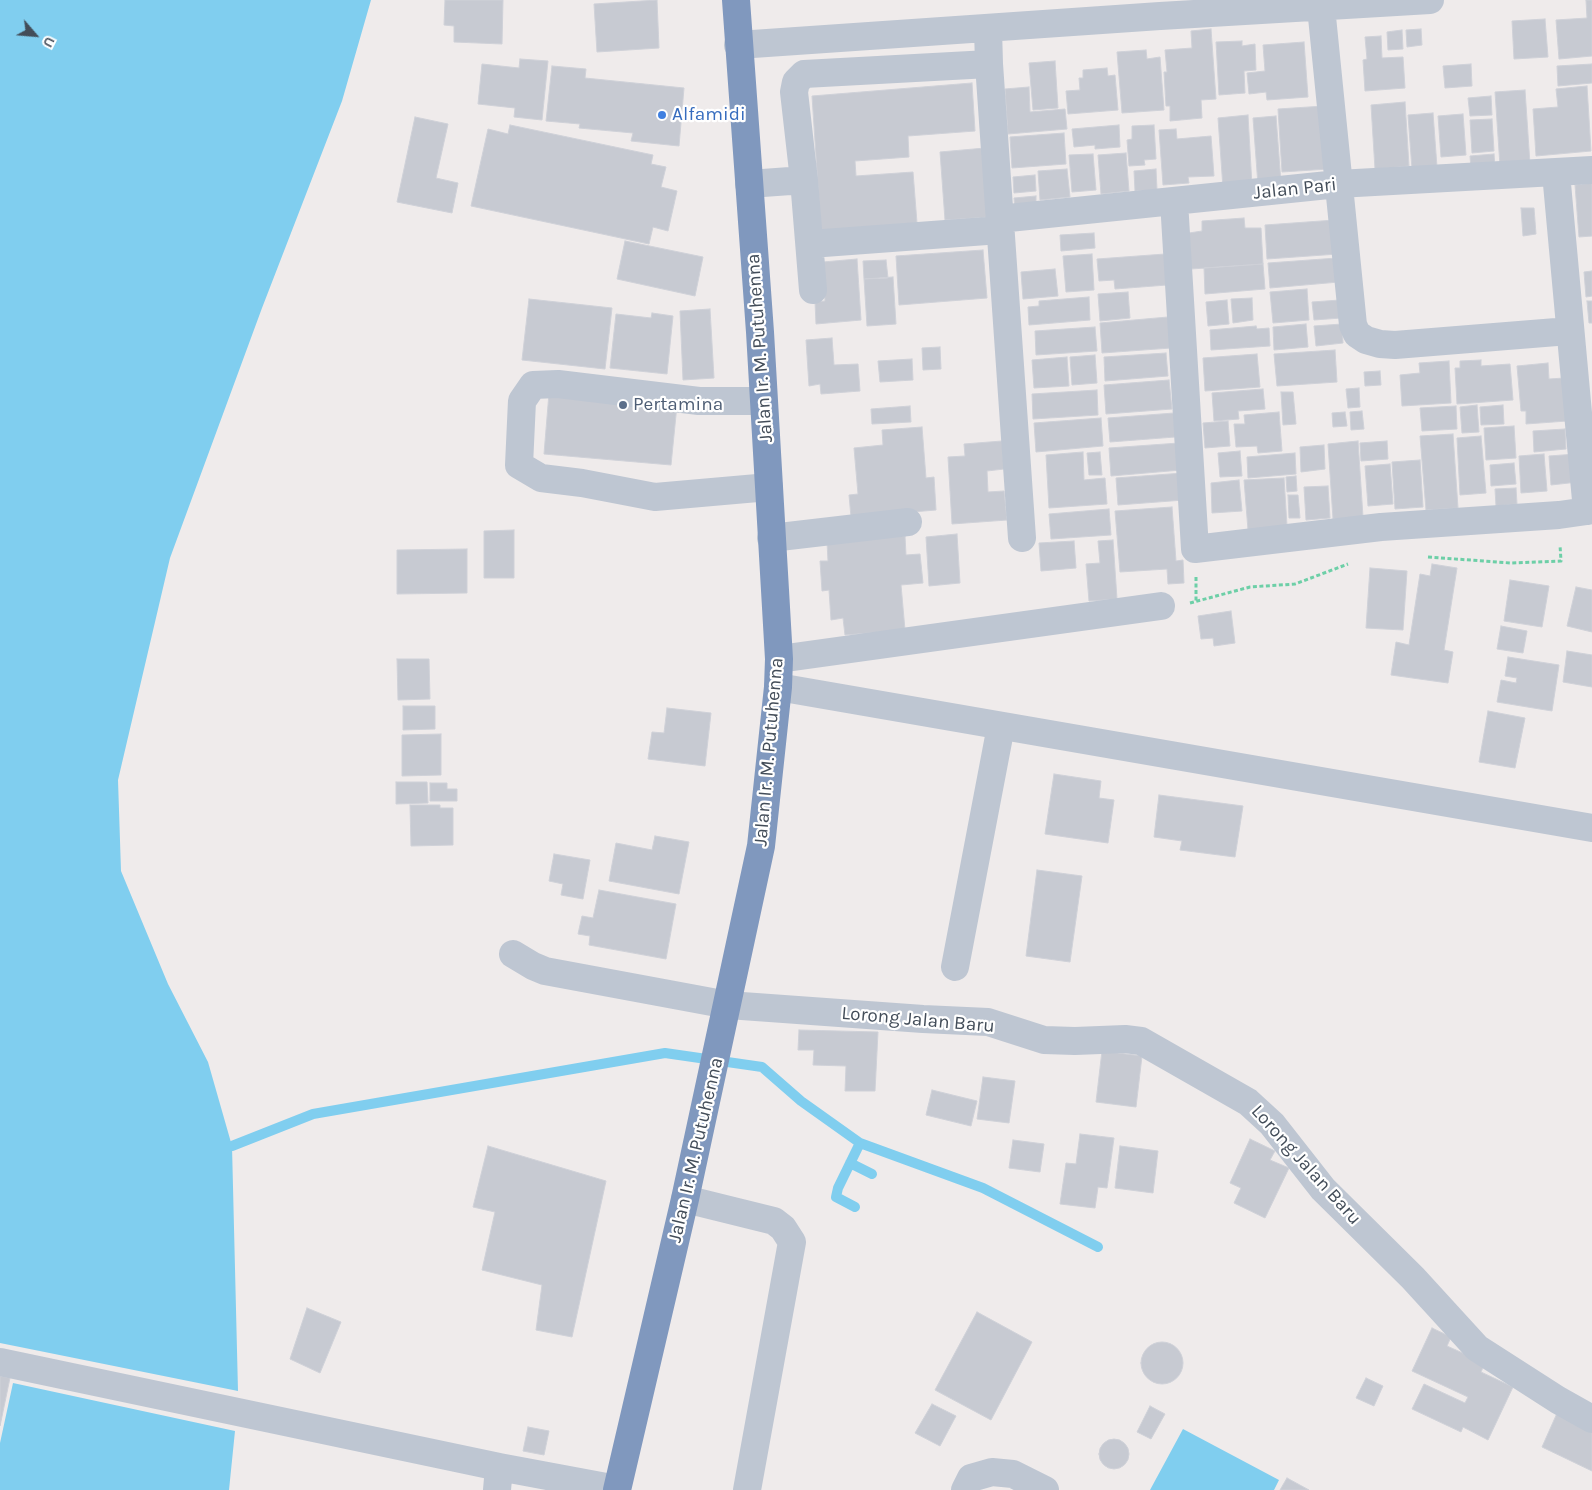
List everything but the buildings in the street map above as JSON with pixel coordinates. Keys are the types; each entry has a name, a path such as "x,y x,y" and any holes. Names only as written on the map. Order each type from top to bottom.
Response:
{"highway":[{"name":"Jalan Ir. M. Putuhenna","path":"617,1490 727,1012 761,846 778,688 779,660 764,401 736,0"}],"street":[{"path":"738,45 988,29 1159,8 1321,7 1430,0"},
{"path":"1321,7 1353,325 1357,334 1366,340 1394,345 1570,331"},
{"path":"988,29 1022,538"},
{"path":"813,290 804,180 794,92 796,82 804,74 989,64"},
{"name":"Jalan Pari","path":"810,244 1000,225 1174,201 1338,184 1592,170"},
{"path":"1174,201 1195,548 1381,527 1559,515 1589,511 1556,173"},
{"path":"749,184 804,180"},
{"path":"764,401 699,402 558,384 533,386 522,401 519,465 540,478 582,483 654,497 769,487"},
{"path":"771,538 908,522"},
{"path":"779,660 1160,606"},
{"path":"778,688 1592,828"},
{"path":"955,967 1001,726"},
{"name":"Lorong Jalan Baru","path":"513,954 545,971 727,1012 988,1022 1044,1040 1125,1039 1141,1041 1254,1107 1272,1124 1323,1189 1413,1278 1477,1348 1558,1400 1592,1419"},
{"path":"685,1199 774,1221 783,1228 792,1242 746,1490"},
{"path":"0,1362 498,1478 617,1490"},
{"path":"965,1490 971,1478 992,1472 1013,1474 1045,1490"}],"path":[{"path":"1424,556 1511,563 1561,561 1559,515"},
{"path":"1196,602 1250,587 1295,584 1351,562"}],"water":[{"path":"0,0 371,0 342,101 262,308 170,558 118,780 121,871 168,984 208,1062 232,1146 238,1391 0,1343"},
{"path":"13,1383 235,1431 229,1490 0,1490 0,1443"},
{"path":"1183,1429 1279,1480 1274,1490 1150,1490"}],"waterway":[{"path":"232,1146 313,1114 665,1053 762,1067 801,1101 860,1143 983,1188 1098,1247"},
{"path":"855,1207 836,1197 838,1188 860,1143"},
{"path":"850,1163 872,1174"}],"place":[{"name":"Alfamidi","path":"662,115"},
{"name":"Pertamina","path":"623,405"}]}
